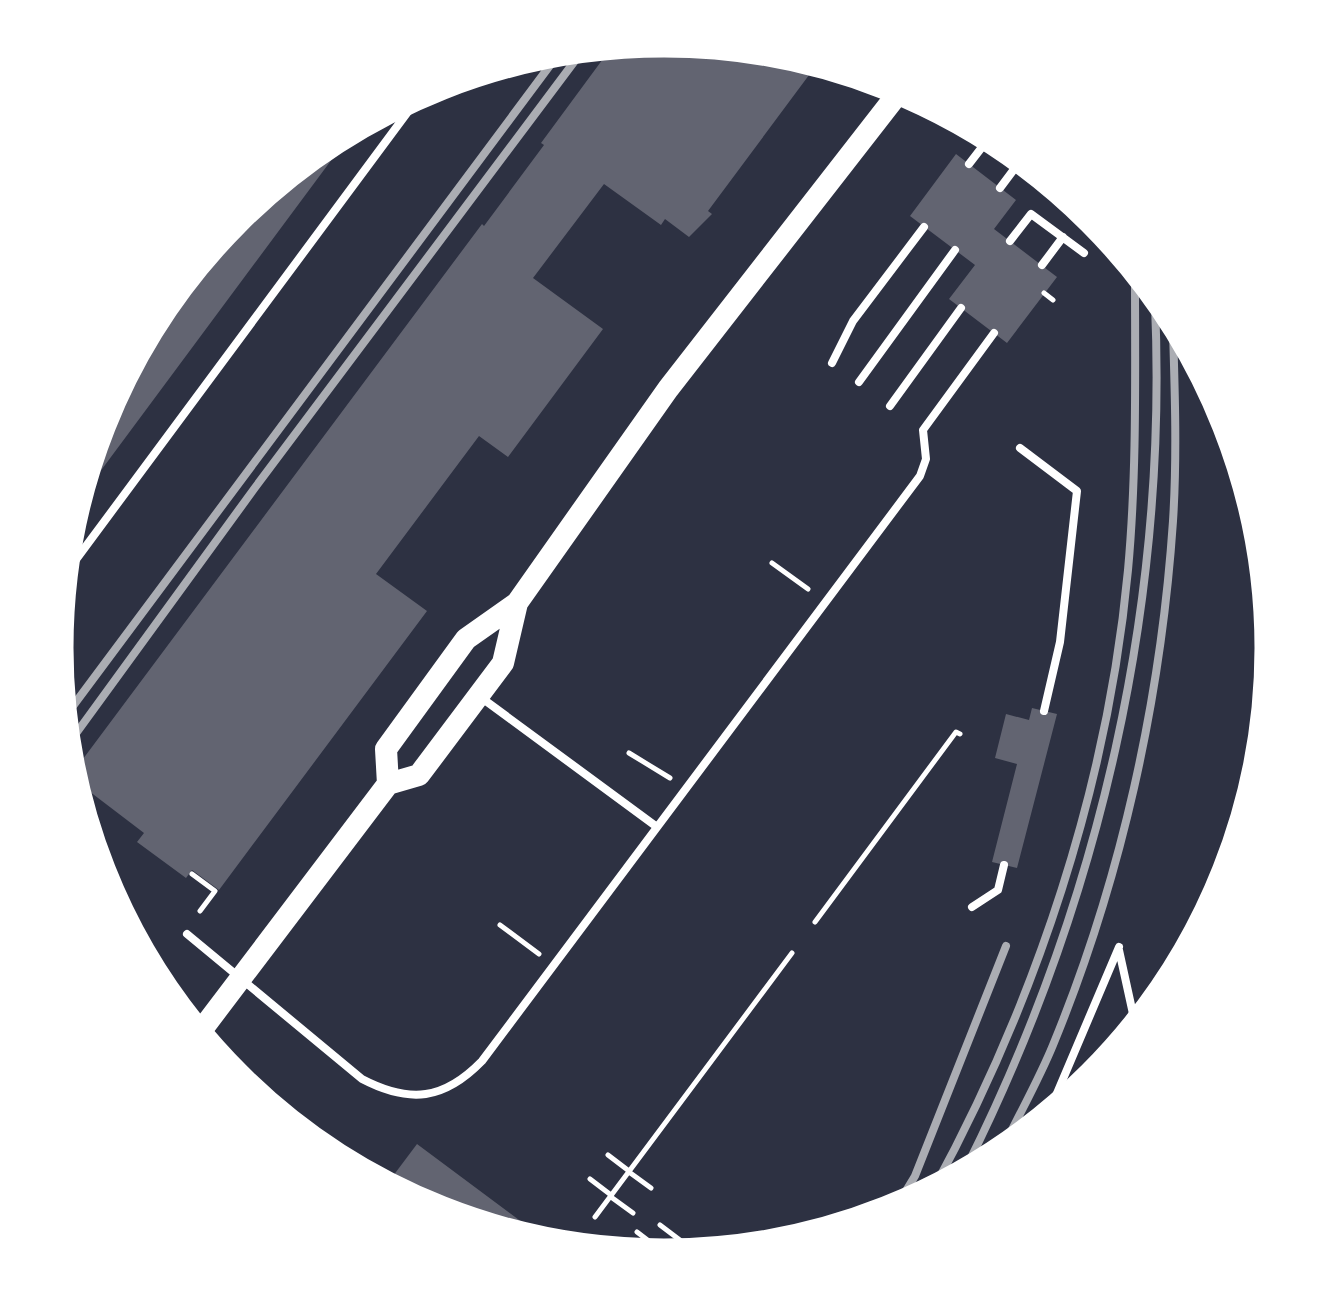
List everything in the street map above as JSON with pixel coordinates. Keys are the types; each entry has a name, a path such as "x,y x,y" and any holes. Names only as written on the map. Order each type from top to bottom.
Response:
{"main road":[{"path":"388,784 386,749 466,638 517,603 668,390 893,101"},
{"path":"206,1024 388,784 419,775 479,696 502,663 517,603"}],"lane":[{"path":"78,558 406,114"},
{"path":"969,164 982,148"},
{"path":"1000,188 1014,169"},
{"path":"1010,241 1031,214 1084,253"},
{"path":"832,362 853,321 924,227"},
{"path":"1042,266 1063,237"},
{"path":"858,382 954,250"},
{"path":"890,406 961,308"},
{"path":"187,934 362,1079 386,1091 412,1096 439,1092 463,1080 482,1060 920,476 926,458 922,430 994,333"},
{"path":"1020,448 1077,491 1060,642 1044,710"},
{"path":"479,696 657,827"},
{"path":"972,907 998,890 1004,865"},
{"path":"1056,1095 1119,948 1132,1014"}],"path":[{"path":"1044,294 1053,300"},
{"path":"772,563 808,589"},
{"path":"815,922 956,732 960,734"},
{"path":"629,753 670,778"},
{"path":"192,874 215,891 200,911"},
{"path":"500,925 540,954"},
{"path":"595,1217 792,952"},
{"path":"608,1154 651,1188"},
{"path":"590,1180 632,1213"},
{"path":"660,1226 681,1242"},
{"path":"637,1232 650,1242"}],"building":[{"path":"703,56 810,73 708,211 712,214 689,237 665,219 661,225 604,184 533,278 603,329 508,457 479,436 376,574 427,611 219,890 192,870 186,878 137,842 144,833 88,791 82,761 484,226 544,145 541,143 603,58"},
{"path":"956,154 1016,200 994,229 1057,277 1007,343 949,299 975,265 910,216"},
{"path":"335,155 96,477 132,386 194,287 273,202"},
{"path":"1032,708 1057,714 1017,868 992,862 1017,764 995,758 1006,714 1029,720"},
{"path":"417,1144 527,1226 474,1211 393,1176"}],"railway":[{"path":"77,732 574,62"},
{"path":"74,705 550,66"},
{"path":"942,1173 1004,1044 1035,967 1062,890 1104,731 1118,651 1131,533 1135,287"},
{"path":"972,1155 1054,962 1088,856 1116,748 1136,639 1150,528 1156,416 1155,315"},
{"path":"1013,1128 1053,1045 1099,919 1148,722 1173,521 1173,344"},
{"path":"906,1190 1006,946"}]}
